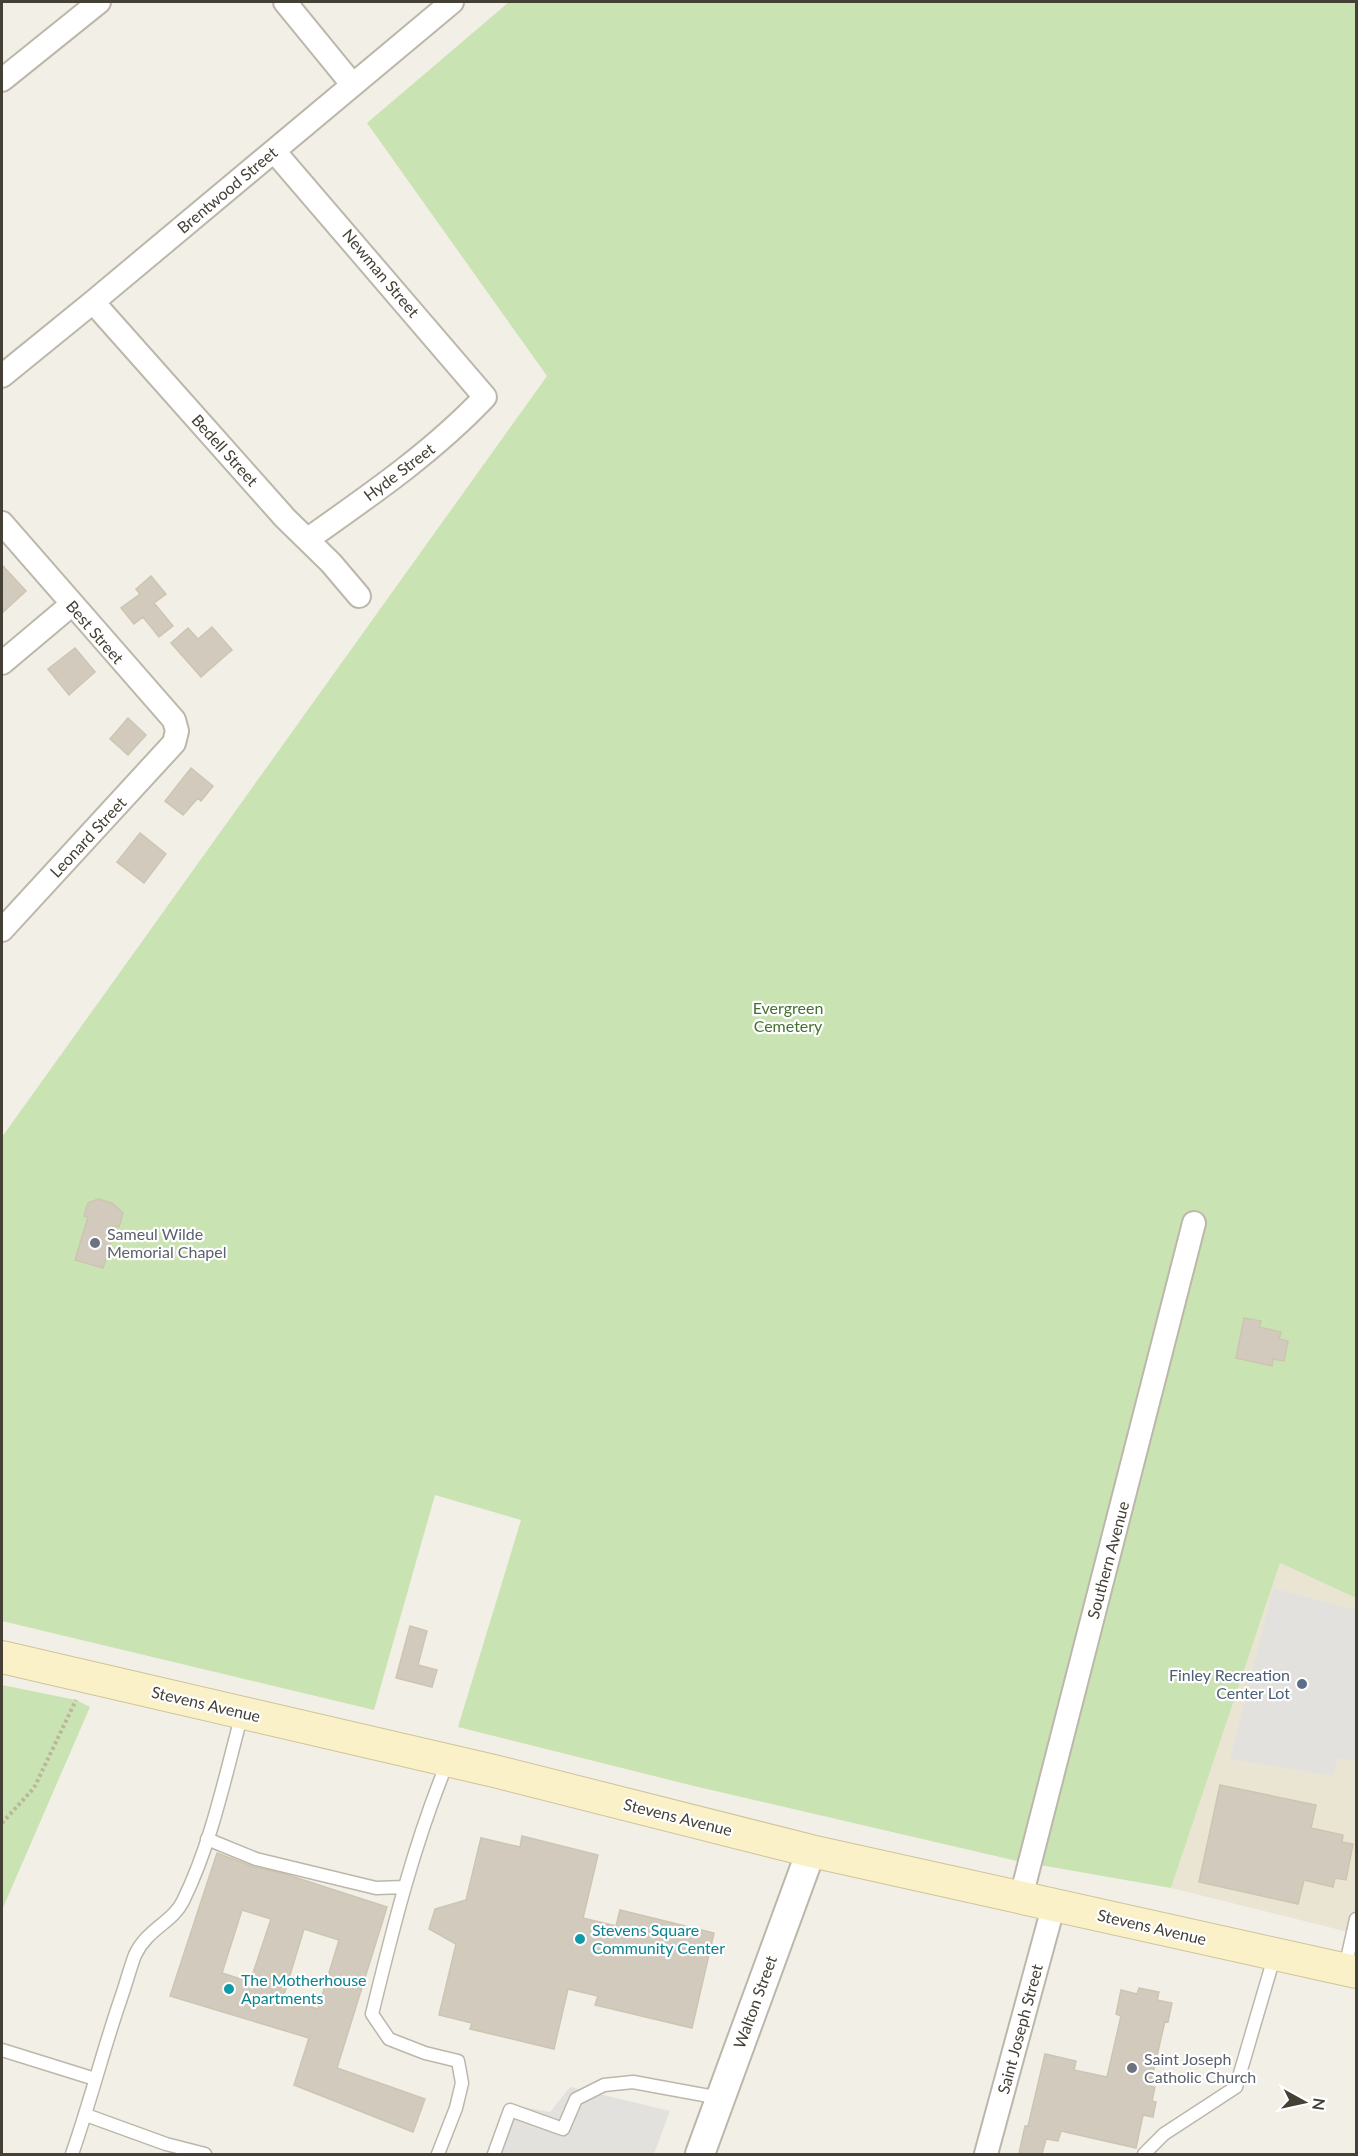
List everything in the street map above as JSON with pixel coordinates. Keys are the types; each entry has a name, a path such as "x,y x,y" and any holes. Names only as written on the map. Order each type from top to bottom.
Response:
{"main road":[{"name":"Stevens Avenue","path":"2,1656 448,1761 811,1851 1351,1971"}],"street":[{"path":"2,80 99,2"},
{"path":"285,2 352,84"},
{"name":"Brentwood Street","path":"2,376 452,2"},
{"name":"Newman Street","path":"274,151 485,397"},
{"name":"Bedell Street","path":"93,302 285,518 308,539 359,596"},
{"name":"Hyde Street","path":"308,539 428,451 485,397"},
{"name":"Best Street","path":"2,523 71,605 174,720 177,731 174,743"},
{"path":"2,663 71,605"},
{"name":"Leonard Street","path":"2,930 174,743"},
{"name":"Southern Avenue","path":"1021,1897 1194,1223"},
{"name":"Walton Street","path":"700,2154 811,1851"},
{"name":"Saint Joseph Street","path":"986,2154 1054,1904"}],"lane":[{"path":"72,2154 136,1953 149,1933 169,1918 182,1903 207,1839 242,1713"},
{"path":"438,2154 456,2108 462,2083 458,2061 425,2053 389,2039 372,2014 404,1887 448,1761"},
{"path":"207,1839 256,1859 376,1887 404,1887"},
{"path":"1351,1971 1356,1919"},
{"path":"1144,2154 1164,2134 1236,2086 1275,1954"},
{"path":"2,2050 95,2079"},
{"path":"494,2154 510,2110 562,2129 576,2099 604,2085 633,2082 720,2098"},
{"path":"86,2115 166,2144 205,2154"}],"path":[{"path":"2,1823 34,1788 76,1701"}],"shaded area":[{"path":"1280,1563 1356,1598 1356,1934 1171,1888"},
{"name":"Finley Recreation Center Lot","path":"1273,1588 1356,1610 1356,1762 1338,1758 1333,1776 1230,1759"},
{"path":"570,2087 670,2111 654,2154 489,2154 506,2104 550,2112"}],"green space":[{"name":"Evergreen Cemetery","path":"509,2 1356,2 1356,1598 1280,1563 1171,1888 1017,1861 694,1786 458,1727 521,1520 435,1495 374,1710 2,1621 2,1137 547,376 367,123"},
{"path":"2,1685 76,1700 90,1707 2,1910"}],"building":[{"path":"2,565 26,591 2,613"},
{"path":"151,576 166,594 154,603 173,626 159,637 143,617 134,624 121,608 140,594 136,589"},
{"path":"212,627 232,650 201,677 171,643 188,628 198,639"},
{"path":"75,648 95,672 69,695 48,669"},
{"path":"128,718 146,735 128,755 110,739"},
{"path":"191,768 213,786 201,801 198,798 183,815 165,801"},
{"path":"140,833 166,854 144,883 117,862"},
{"name":"Sameul Wilde Memorial Chapel","path":"98,1199 112,1203 123,1213 119,1227 116,1226 103,1268 75,1260 88,1217 84,1216 88,1203"},
{"path":"1244,1318 1261,1321 1259,1327 1281,1332 1279,1339 1288,1341 1284,1361 1273,1359 1272,1366 1236,1358"},
{"path":"410,1626 427,1631 418,1665 437,1670 432,1687 396,1678"},
{"path":"1220,1785 1316,1805 1311,1828 1343,1835 1342,1842 1353,1844 1346,1880 1335,1878 1333,1887 1304,1880 1298,1904 1199,1882"},
{"name":"Stevens Square Community Center","path":"522,1836 598,1855 583,1918 616,1926 620,1910 714,1933 692,2028 595,2005 598,1996 568,1989 554,2049 470,2029 472,2023 439,2015 456,1944 429,1929 435,1909 466,1900 481,1838 520,1847"},
{"name":"The Motherhouse Apartments","path":"217,1853 254,1867 285,1874 387,1907 337,2068 425,2099 413,2132 294,2085 309,2038 170,1996","holes":["242,1910 271,1919 250,1982 222,1973","304,1929 339,1940 318,2009 283,1998"]},
{"name":"Saint Joseph Catholic Church","path":"1139,1988 1159,1992 1157,2000 1172,2003 1168,2022 1165,2021 1150,2086 1155,2087 1152,2101 1156,2102 1153,2117 1143,2115 1136,2148 1061,2131 1058,2141 1046,2139 1042,2154 1019,2153 1025,2126 1028,2126 1045,2054 1076,2061 1074,2070 1107,2077 1121,2016 1116,2014 1121,1990 1137,1994"}],"place":[{"name":"Sameul Wilde Memorial Chapel","path":"95,1243"},
{"name":"Finley Recreation Center Lot","path":"1302,1684"},
{"name":"Stevens Square Community Center","path":"580,1939"},
{"name":"The Motherhouse Apartments","path":"229,1989"},
{"name":"Saint Joseph Catholic Church","path":"1132,2068"}]}
